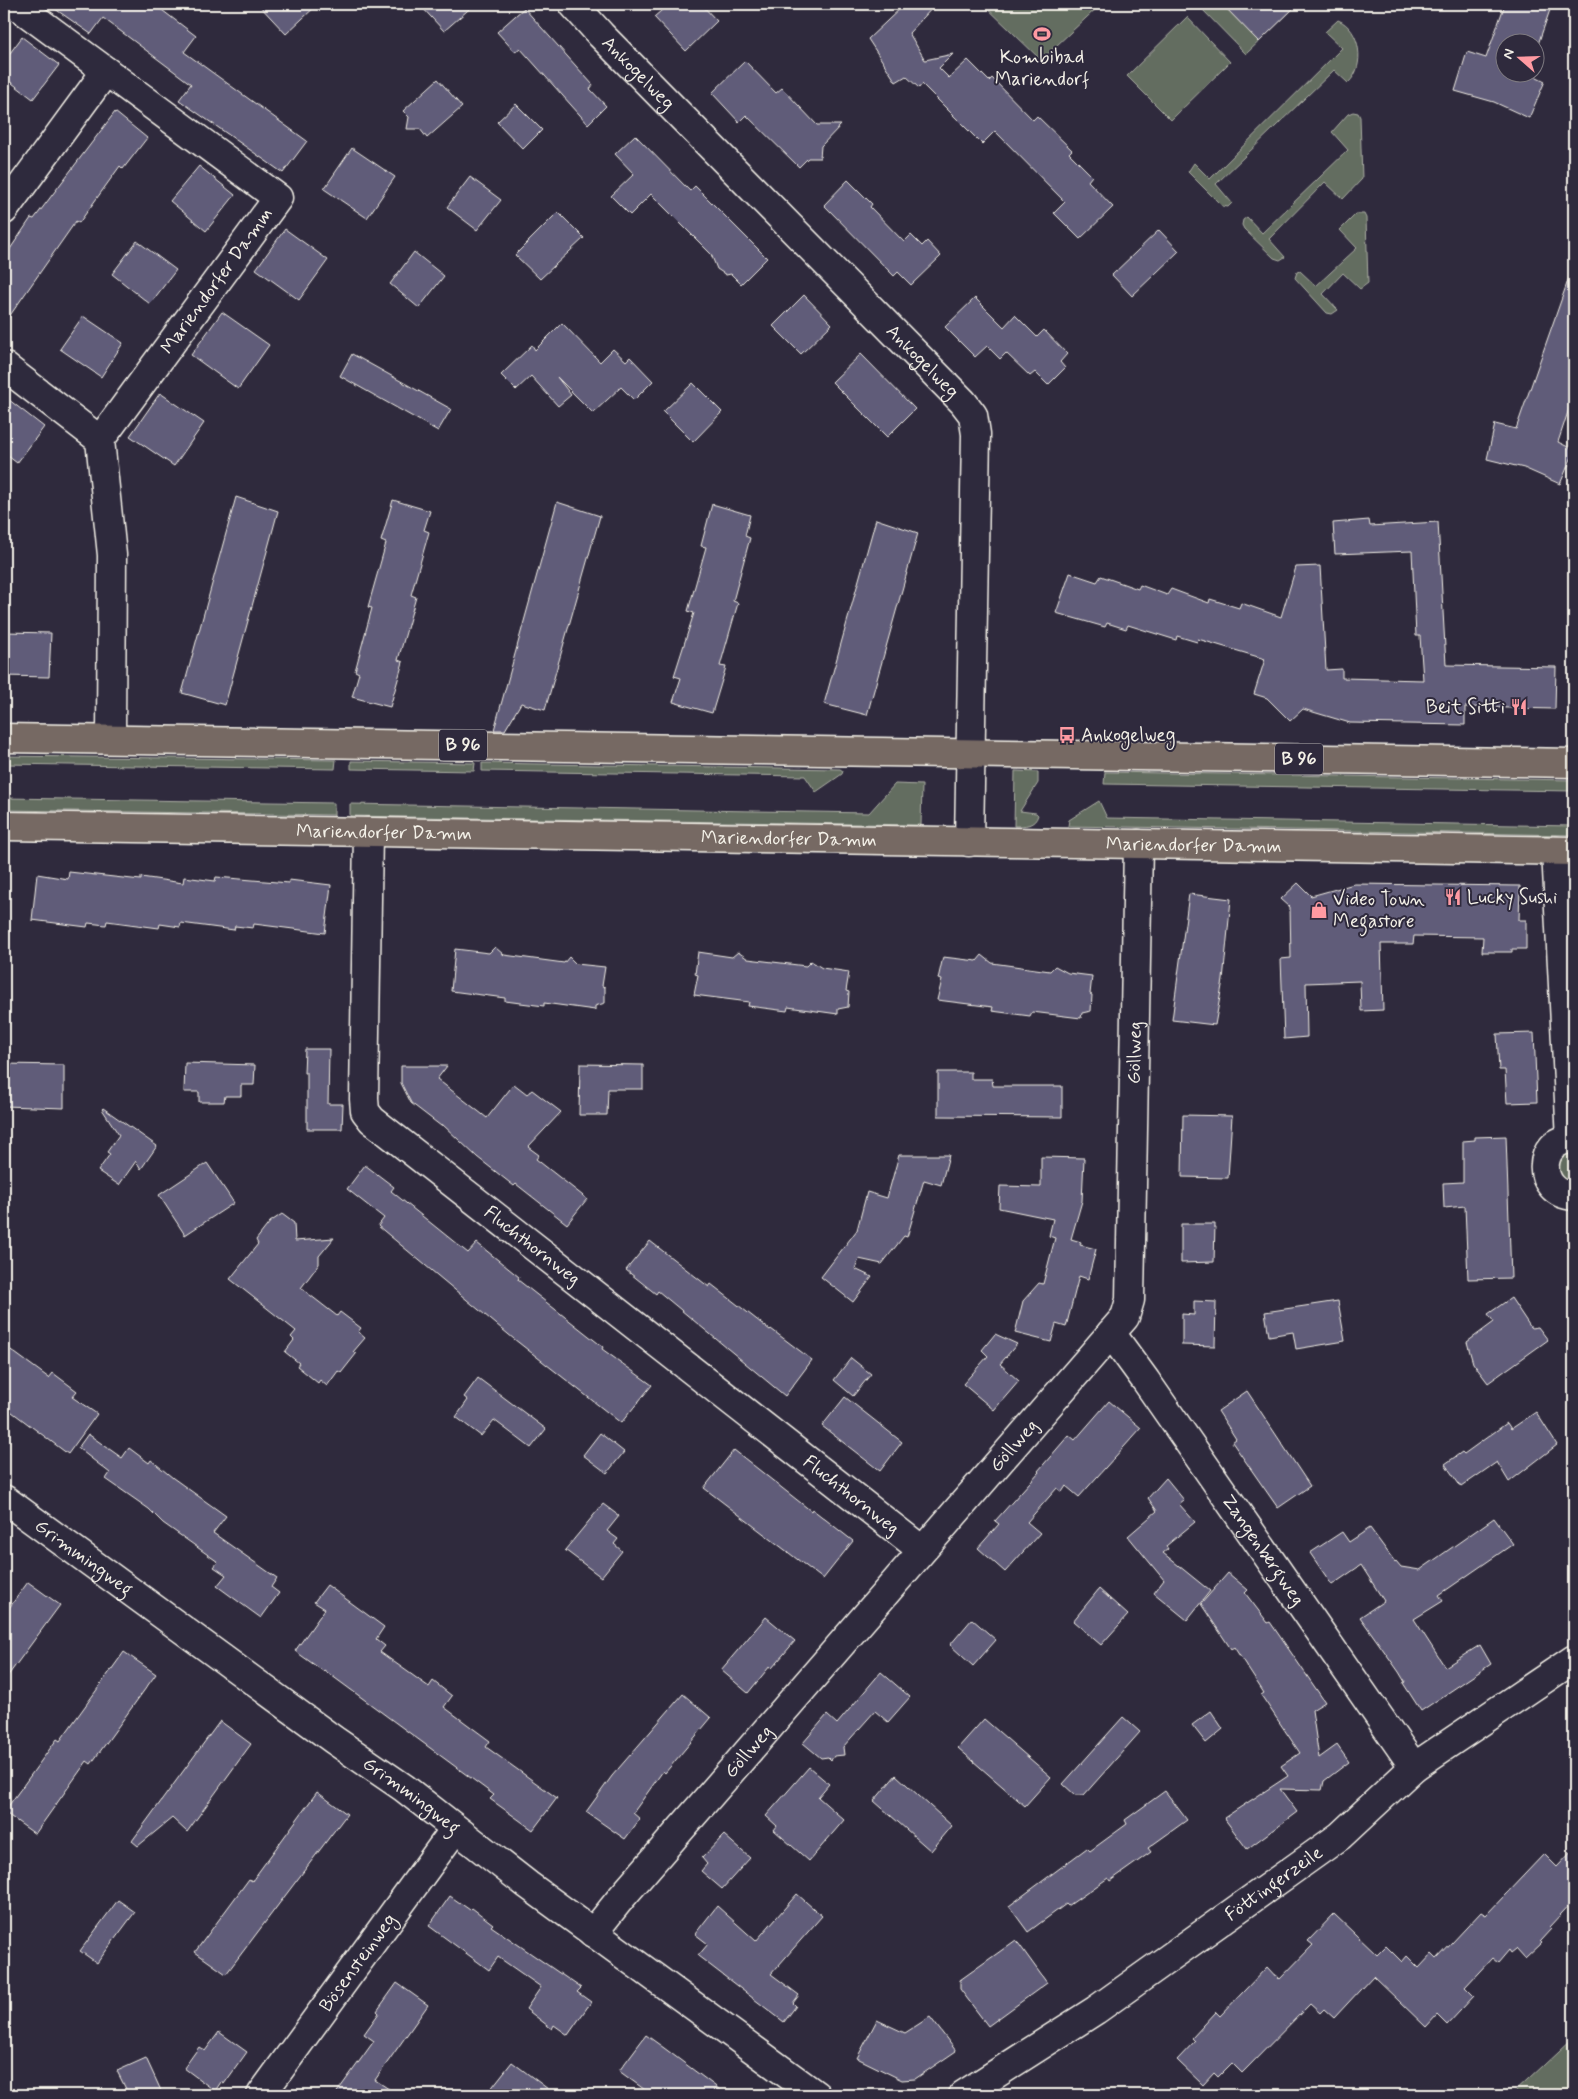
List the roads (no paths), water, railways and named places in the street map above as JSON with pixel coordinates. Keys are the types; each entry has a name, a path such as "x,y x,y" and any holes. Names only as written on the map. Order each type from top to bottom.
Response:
{"main road":[{"name":"B 96","path":"4,738 1574,763"},
{"name":"Mariendorfer Damm","path":"4,826 1565,851"}],"street":[{"name":"Mariendorfer Damm","path":"15,4 278,198 100,440"},
{"name":"Ankogelweg","path":"574,4 614,48 974,415 976,434 968,842"},
{"path":"4,210 106,71"},
{"path":"4,366 100,440 112,555 111,739"},
{"name":"Fluchthornweg","path":"368,832 364,1099 366,1111 372,1120 922,1550"},
{"name":"Göllweg","path":"593,1933 621,1898 1125,1317 1130,1300 1138,844"},
{"path":"1565,851 1573,1139 1562,1141 1554,1146 1549,1152 1544,1170 1551,1187 1558,1192 1574,1196"},
{"name":"Zangenbergweg","path":"1111,1333 1157,1396 1414,1767"},
{"name":"Grimmingweg","path":"4,1499 326,1735 404,1788 593,1933 816,2095"},
{"name":"Föttingerzeile","path":"963,2095 1096,2010 1340,1836 1414,1767 1574,1659"},
{"name":"Bösensteinweg","path":"261,2095 455,1829"}],"place":[{"name":"Kombibad Mariendorf","path":"1042,34"},
{"name":"Beit Sitti","path":"1519,707"},
{"name":"Ankogelweg","path":"1067,735"},
{"name":"Lucky Sushi","path":"1453,897"},
{"name":"Video Town Megastore","path":"1319,910"}]}
